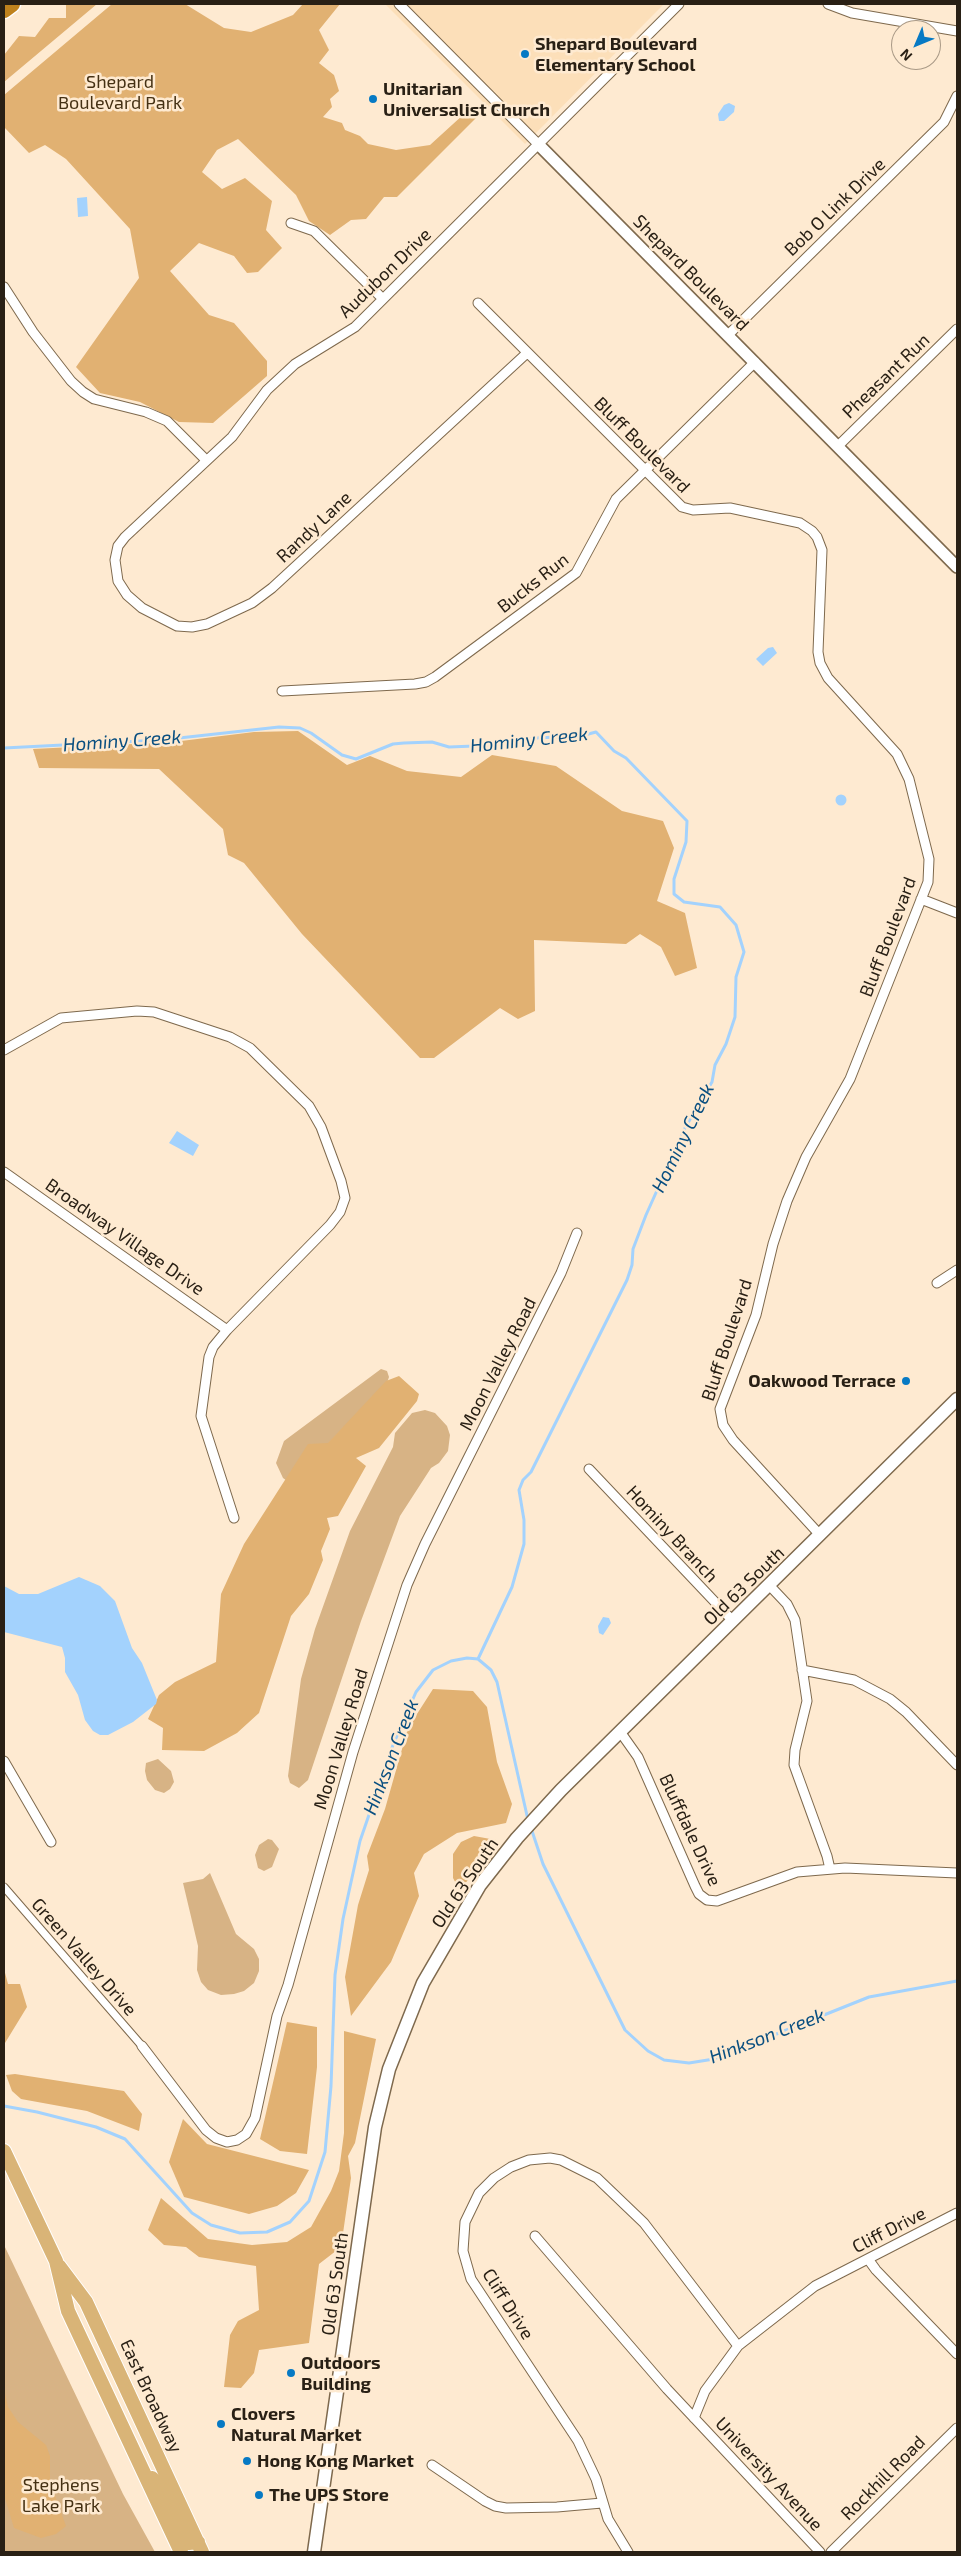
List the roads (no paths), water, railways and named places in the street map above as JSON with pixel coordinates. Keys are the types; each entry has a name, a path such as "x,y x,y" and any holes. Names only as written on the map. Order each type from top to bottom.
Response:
{"highway":[{"path":"4,10 12,4"}],"main road":[{"name":"Old 63 South","path":"314,2552 375,2127 389,2069 423,1983 480,1885 498,1861 561,1790 621,1733 732,1620 770,1586 957,1399"},
{"name":"East Broadway","path":"4,2151 56,2261 86,2302 200,2547"},
{"name":"East Broadway","path":"56,2261 68,2311 181,2552"},
{"path":"68,2311 87,2326 123,2404 128,2409 136,2409"},
{"path":"114,2410 132,2420 151,2464 172,2487"},
{"path":"140,2463 164,2492 189,2543 200,2547"}],"street":[{"name":"Shepard Boulevard","path":"399,4 956,564"},
{"name":"Audubon Drive","path":"115,560 118,546 125,537 237,431 267,390 281,376 295,364 354,327 679,4"},
{"path":"828,4 852,13 957,31"},
{"name":"Bob O Link Drive","path":"728,335 944,122 957,96"},
{"path":"291,223 314,231 383,299"},
{"path":"4,287 33,332 71,381 83,392 94,398 146,412 167,421 206,460"},
{"name":"Bluff Boulevard","path":"478,303 672,498 687,509 730,508 790,521 804,526 817,537 821,545 822,560 818,652 820,663 828,678 897,754 909,779 930,864 928,882 850,1080 806,1157 787,1201 773,1244 756,1315 720,1409 722,1425 733,1440 820,1535"},
{"name":"Pheasant Run","path":"838,446 957,329"},
{"name":"Randy Lane","path":"115,560 118,580 127,596 142,608 177,626 192,627 207,624 252,603 272,588 527,353"},
{"name":"Bucks Run","path":"282,691 415,684 435,677 576,573 616,499 755,362"},
{"path":"921,899 957,913"},
{"path":"4,1050 61,1018 138,1011 154,1012 230,1037 250,1048 309,1106 321,1127 341,1181 345,1198 340,1212 330,1225 227,1330 213,1347 209,1357 201,1416 234,1518"},
{"name":"Broadway Village Drive","path":"4,1172 227,1330"},
{"name":"Moon Valley Road","path":"142,2046 206,2130 216,2138 227,2142 236,2140 246,2134 255,2118 277,2016 288,1985 353,1752 407,1585 425,1544 561,1274 577,1233"},
{"path":"936,1283 957,1270"},
{"name":"Hominy Branch","path":"589,1469 732,1620"},
{"path":"770,1586 784,1599 792,1611 807,1701 795,1750 794,1765 830,1869"},
{"path":"802,1670 854,1680 890,1699 906,1712 957,1765"},
{"name":"Bluffdale Drive","path":"621,1733 638,1757 695,1886 704,1899 717,1901 786,1875 830,1869 957,1873"},
{"path":"4,1761 51,1842"},
{"name":"Green Valley Drive","path":"4,1887 142,2046"},
{"name":"Cliff Drive","path":"628,2552 608,2519 596,2479 578,2441 471,2279 463,2252 463,2230 471,2206 483,2188 501,2172 529,2160 550,2158 561,2160 584,2170 619,2198 644,2223 738,2346"},
{"name":"Cliff Drive","path":"694,2418 705,2391 738,2346 806,2292 957,2213"},
{"name":"University Avenue","path":"535,2236 694,2418 820,2552"},
{"path":"868,2259 876,2270 957,2354"},
{"name":"Rockhill Road","path":"831,2552 957,2428"},
{"path":"432,2465 495,2506 506,2508 602,2502"}],"water":[{"path":"729,103 735,106 734,112 724,121 719,121 718,114 724,105"},
{"path":"87,197 88,216 78,217 77,198"},
{"path":"773,647 777,653 763,666 756,659 768,648"},
{"path":"841,794 847,800 841,806 835,800"},
{"path":"177,1131 199,1145 193,1156 169,1143"},
{"path":"79,1577 100,1586 115,1601 132,1648 142,1663 157,1700 156,1704 133,1722 108,1735 100,1735 93,1731 85,1720 78,1695 65,1672 65,1658 62,1647 4,1632 4,1586 19,1594 38,1594"},
{"path":"603,1617 609,1618 611,1623 603,1635 599,1633 598,1626"}],"waterway":[{"name":"Hominy Creek","path":"4,748 161,740 279,727 300,728 311,733 342,755 356,759 393,744 432,742 449,747 500,745 535,738 581,736 596,732 614,751 626,758 687,821 686,842 674,879 674,894 684,902 720,907 736,925 744,952 736,977 735,1017 726,1044 715,1065 712,1082 685,1128 646,1215 633,1249 632,1265 627,1280 531,1472 523,1480 519,1490 524,1520 524,1544 512,1587 478,1659"},
{"name":"Hinkson Creek","path":"4,2106 96,2127 125,2139 192,2213 211,2225 240,2233 267,2232 290,2222 309,2201 325,2152 331,2086 335,1975 343,1919 360,1841 393,1745 416,1692 433,1670 451,1661 467,1658 478,1659 491,1670 497,1682 528,1820"},
{"name":"Hinkson Creek","path":"531,1828 543,1864 625,2030 648,2051 664,2060 689,2063 714,2059 869,1997 957,1981"}],"place":[{"name":"Shepard Boulevard Elementary School","path":"525,54"},
{"name":"Unitarian Universalist Church","path":"373,99"},
{"name":"Oakwood Terrace","path":"906,1381"},
{"name":"Outdoors Building","path":"291,2373"},
{"name":"Clovers Natural Market","path":"221,2424"},
{"name":"Hong Kong Market","path":"247,2461"},
{"name":"The UPS Store","path":"259,2495"}],"park label":[{"name":"Shepard Boulevard Park","path":"120,92"},
{"name":"Stephens Lake Park","path":"61,2495"}]}
